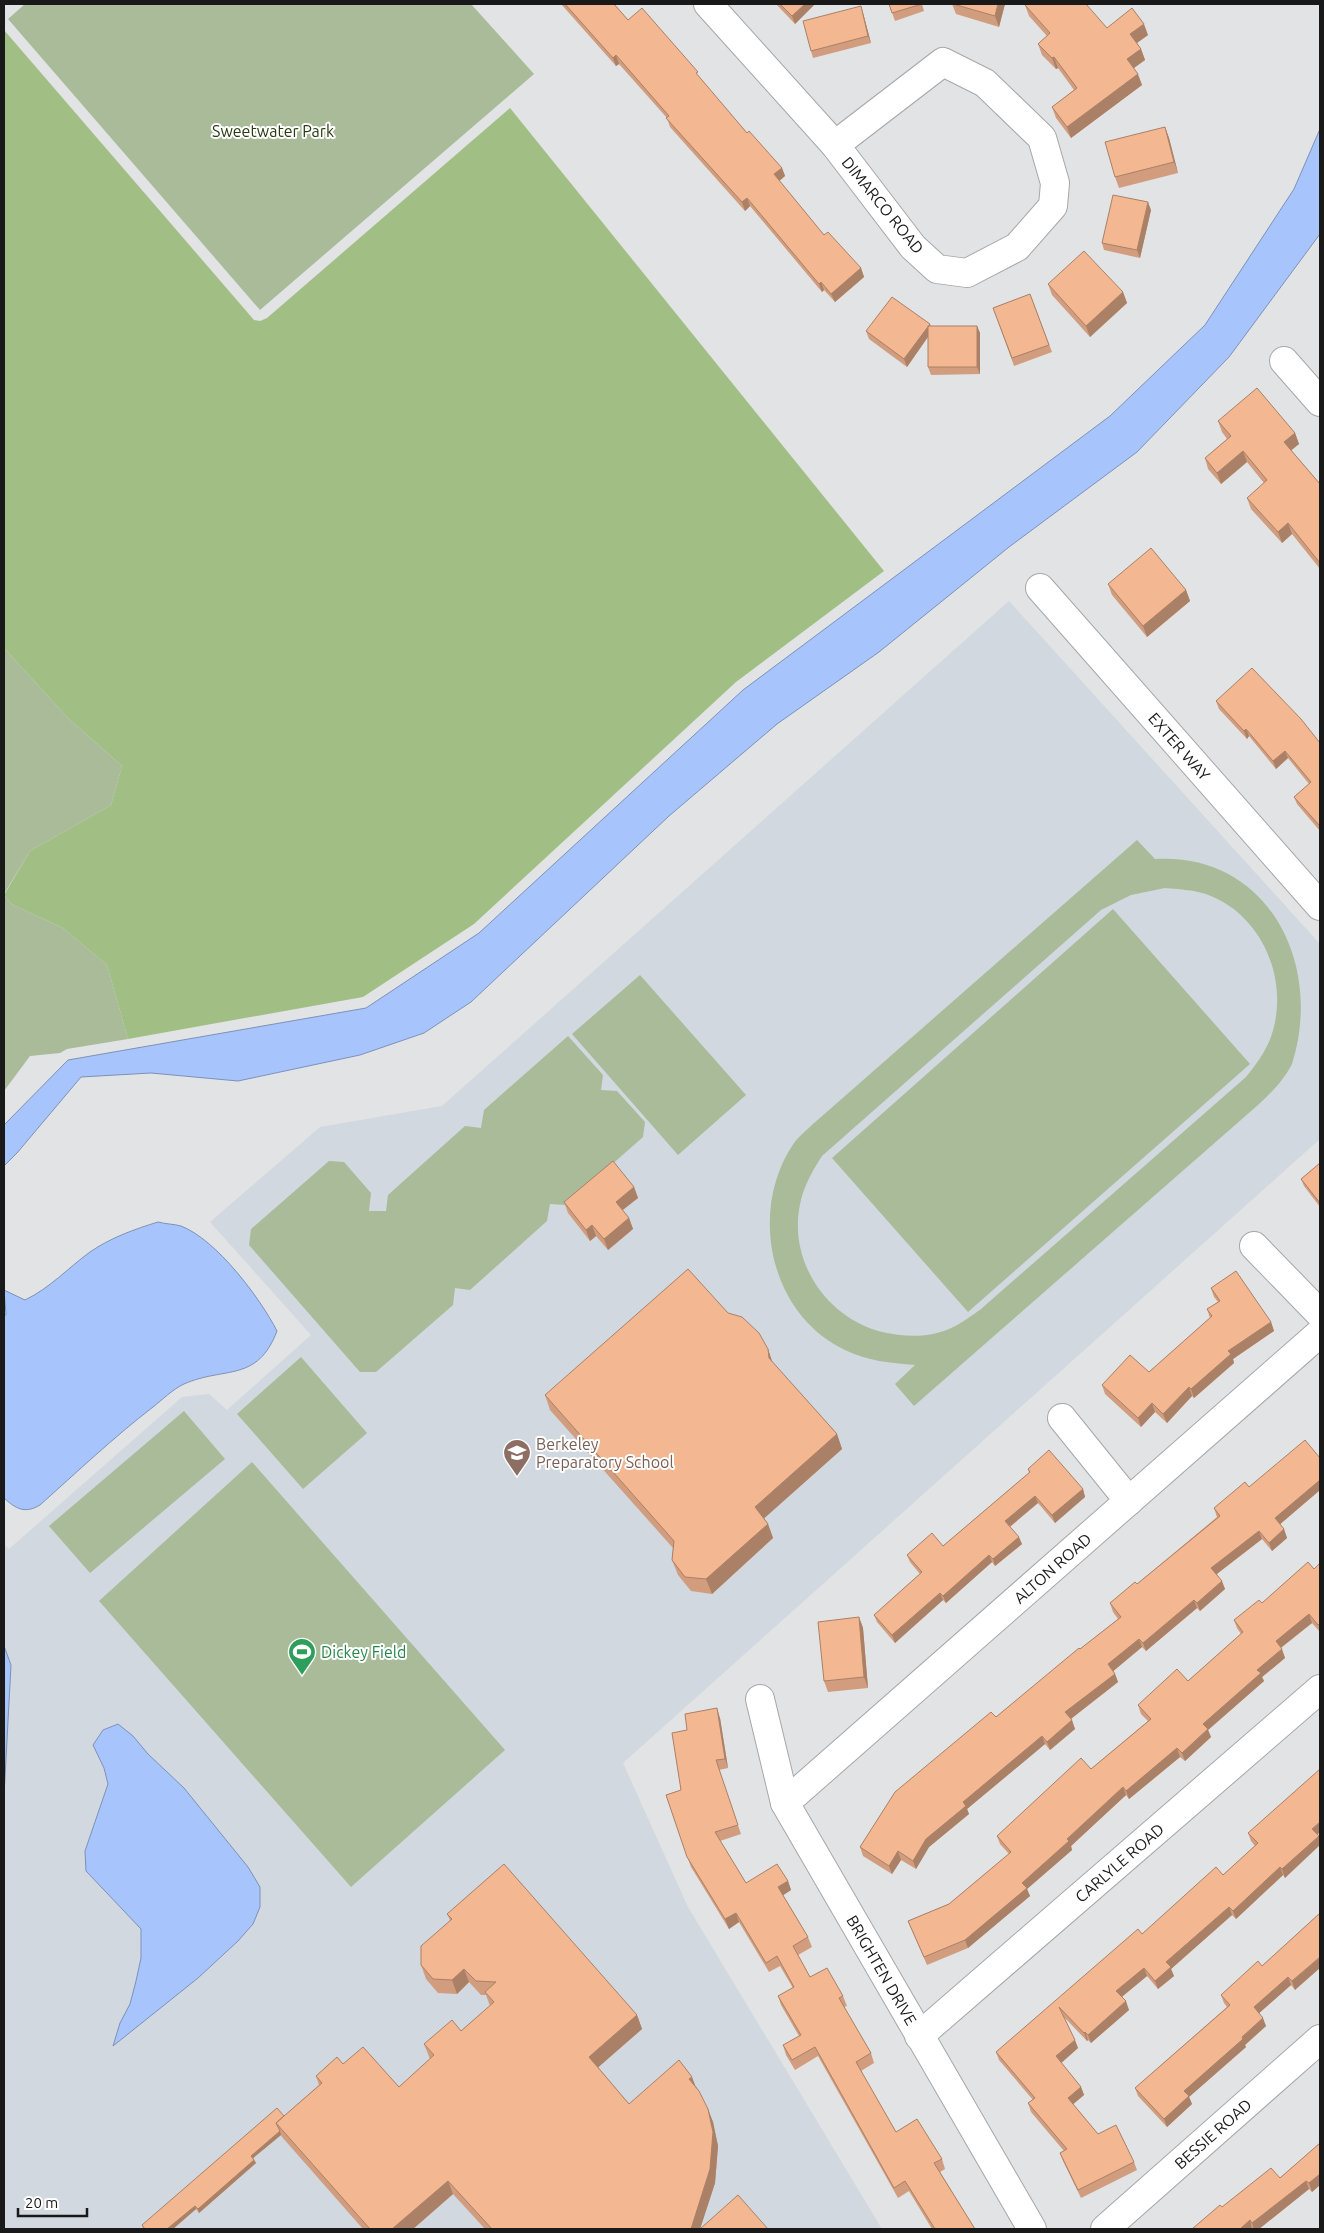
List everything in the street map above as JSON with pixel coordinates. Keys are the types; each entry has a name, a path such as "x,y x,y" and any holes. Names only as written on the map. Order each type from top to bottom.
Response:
{"street":[{"name":"DIMARCO ROAD","path":"708,4 835,145 913,247 937,269 967,273 1017,247 1052,206 1055,183 1042,138 985,84 944,62 835,145"},
{"path":"1284,361 1320,402"},
{"name":"EXTER WAY","path":"1040,588 1320,906"},
{"path":"1254,1246 1320,1314"},
{"name":"ALTON ROAD","path":"785,1803 1320,1333"},
{"path":"1062,1418 1129,1501"},
{"name":"CARLYLE ROAD","path":"919,2036 1320,1689"},
{"name":"BRIGHTEN DRIVE","path":"760,1698 785,1803 1032,2229"},
{"name":"BESSIE ROAD","path":"1105,2229 1320,2038"}],"shaded area":[{"name":"Berkeley Preparatory School","path":"1009,601 1320,944 1320,1139 623,1763 688,1907 882,2229 4,2229 4,1544 9,1549 182,1397 209,1394 227,1410 311,1335 210,1222 320,1127 442,1106"}],"green space":[{"name":"Sweetwater Park","path":"25,4 471,4 534,74 260,310 8,19"},
{"path":"4,30 254,320 260,321 267,318 510,108 884,571 736,682 474,924 363,997 128,1039 107,965 63,928 13,905 4,895 30,851 111,805 122,766 68,718 4,648"},
{"path":"4,648 68,718 122,766 111,805 30,851 4,894"},
{"path":"1137,840 1155,859 1194,862 1228,874 1256,894 1278,921 1292,953 1300,988 1300,1026 1292,1064 1277,1086 1258,1105 914,1406 895,1384 915,1365 871,1359 845,1350 819,1334 798,1312 783,1286 774,1258 770,1228 772,1199 780,1170 794,1143 813,1124","holes":["1165,888 1206,894 1227,904 1244,918 1258,935 1268,955 1275,976 1277,998 1275,1020 1269,1042 1253,1069 981,1309 962,1322 941,1332 907,1336 882,1332 862,1325 844,1314 828,1300 815,1283 805,1264 799,1244 798,1222 801,1200 810,1177 822,1156 1101,910 1131,895"]},
{"path":"4,895 13,905 63,928 107,965 128,1039 67,1049 60,1053 30,1056 4,1091"},
{"path":"1113,909 1250,1064 968,1312 832,1158"},
{"path":"640,975 746,1095 678,1155 572,1034"},
{"path":"568,1036 603,1075 601,1090 617,1091 645,1122 643,1137 566,1205 550,1204 547,1221 470,1290 455,1288 453,1305 376,1372 360,1372 249,1245 251,1229 329,1161 344,1162 371,1193 369,1211 386,1211 388,1195 465,1126 481,1128 484,1110"},
{"path":"301,1357 367,1433 303,1489 237,1414"},
{"path":"184,1411 225,1459 90,1573 49,1526"},
{"name":"Dickey Field","path":"252,1462 505,1750 351,1887 99,1601"}],"water":[{"path":"1320,129 1320,234 1229,357 1137,452 1009,547 879,652 777,724 669,816 471,1002 424,1033 360,1055 238,1081 151,1073 81,1077 4,1166 4,1125 68,1060 366,1008 479,933 743,690 1110,416 1205,325 1294,189"},
{"path":"158,1222 181,1226 195,1233 209,1244 249,1287 277,1331 260,1359 250,1366 184,1384 138,1418 40,1505 35,1508 21,1509 4,1498 4,1317 6,1314 4,1290 25,1300 51,1284 82,1258 106,1242"},
{"path":"4,1646 11,1665 4,1796"},
{"path":"118,1724 133,1736 148,1754 184,1788 248,1867 260,1887 260,1907 253,1924 238,1941 198,1978 113,2046 120,2023 130,2004 136,1981 141,1958 141,1929 86,1871 85,1851 108,1784 104,1768 93,1745 103,1730"}],"building":[{"path":"565,4 614,4 628,20 642,8 698,72 696,73 747,133 749,131 782,168 774,174 824,235 828,232 861,268 831,294 821,282 819,284 747,198 742,202 666,118 669,116 616,55 613,58"},
{"path":"780,4 805,4 792,16"},
{"path":"889,4 922,4 892,13"},
{"path":"953,4 998,4 995,16"},
{"path":"1026,4 1086,4 1107,28 1132,8 1144,24 1130,34 1141,49 1127,59 1138,74 1067,127 1052,107 1077,88 1054,57 1052,58 1038,44 1050,33"},
{"path":"861,6 868,36 811,51 803,21"},
{"path":"1165,127 1174,162 1115,177 1105,142"},
{"path":"1113,195 1148,202 1137,250 1102,243"},
{"path":"1084,251 1123,292 1086,326 1048,284"},
{"path":"1030,294 1049,345 1012,358 993,308"},
{"path":"892,297 930,324 904,359 866,331"},
{"path":"928,326 977,326 977,367 928,367"},
{"path":"1257,388 1295,433 1284,442 1320,484 1320,563 1288,523 1278,532 1247,498 1267,480 1243,451 1217,473 1205,458 1231,436 1218,421"},
{"path":"1151,548 1186,590 1143,626 1108,584"},
{"path":"1252,668 1301,719 1320,743 1320,825 1294,797 1311,782 1285,751 1273,761 1246,729 1244,731 1216,701"},
{"path":"613,1161 634,1187 616,1202 629,1218 604,1239 592,1225 586,1230 564,1202"},
{"path":"1320,1163 1320,1203 1301,1179"},
{"path":"688,1269 728,1313 742,1317 759,1333 768,1349 769,1358 837,1434 755,1507 768,1524 706,1579 685,1577 672,1560 674,1541 545,1395"},
{"path":"1236,1271 1271,1322 1228,1351 1231,1354 1191,1389 1189,1387 1163,1414 1152,1403 1138,1418 1102,1385 1130,1355 1149,1372 1212,1316 1207,1309 1220,1301 1211,1288"},
{"path":"1305,1440 1320,1458 1320,1480 1275,1518 1284,1529 1269,1543 1259,1531 1211,1568 1222,1581 1197,1603 1194,1600 1143,1643 1139,1639 1108,1664 1115,1674 1065,1712 1072,1720 1047,1742 1042,1736 963,1802 966,1806 926,1839 913,1861 898,1851 889,1866 860,1847 895,1792 991,1712 996,1717 1079,1648 1121,1617 1110,1603 1135,1582 1137,1584 1220,1516 1214,1508 1245,1482 1249,1487"},
{"path":"1049,1450 1083,1489 1052,1515 1035,1496 1005,1521 1019,1537 993,1559 989,1555 943,1596 940,1593 892,1635 874,1615 922,1572 907,1555 932,1533 943,1546 1030,1472 1028,1469"},
{"path":"1308,1562 1314,1569 1320,1563 1320,1624 1318,1625 1309,1614 1276,1641 1282,1649 1257,1670 1261,1673 1203,1724 1208,1729 1182,1753 1177,1748 1126,1791 1123,1787 1067,1839 1069,1841 1022,1883 1027,1888 965,1940 924,1957 908,1921 949,1904 1011,1852 997,1836 1081,1758 1091,1769 1151,1719 1138,1705 1177,1669 1188,1681 1243,1632 1234,1620 1259,1600 1262,1603"},
{"path":"859,1617 864,1677 824,1681 818,1622"},
{"path":"717,1708 725,1759 716,1760 738,1825 715,1832 746,1883 777,1864 788,1881 778,1887 808,1937 793,1946 810,1977 827,1968 843,1996 839,1998 871,2053 856,2062 896,2132 917,2119 942,2159 934,2163 975,2229 935,2229 905,2181 894,2188 815,2047 792,2060 783,2045 801,2035 778,1996 794,1987 777,1956 766,1963 736,1913 725,1919 687,1857 666,1795 681,1790 672,1733 687,1730 685,1714"},
{"path":"1320,1769 1320,1822 1312,1829 1319,1836 1282,1869 1280,1867 1233,1911 1229,1907 1166,1962 1171,1967 1155,1981 1144,1968 1116,1991 1126,2001 1088,2035 1059,2007 1075,2040 1056,2056 1081,2087 1068,2098 1098,2134 1116,2125 1134,2162 1078,2190 1060,2153 1067,2149 1028,2103 1035,2098 996,2052 1138,1929 1142,1934 1216,1867 1223,1875 1258,1843 1248,1833"},
{"path":"504,1864 637,2015 589,2057 629,2104 679,2060 692,2077 689,2079 699,2091 708,2109 713,2132 710,2169 691,2229 492,2229 448,2181 392,2229 370,2229 276,2123 322,2083 316,2076 337,2057 343,2064 363,2047 399,2087 434,2055 424,2044 452,2020 461,2031 494,2002 485,1992 496,1982 476,1981 464,1969 452,1980 433,1979 421,1965 421,1946 452,1919 447,1914"},
{"path":"1320,1913 1320,1957 1292,1981 1288,1977 1254,2007 1263,2018 1242,2037 1243,2039 1184,2091 1189,2096 1164,2119 1135,2088 1230,2005 1221,1995 1258,1961 1262,1966"},
{"path":"277,2108 284,2116 276,2123 280,2131 251,2156 254,2160 198,2209 195,2206 167,2229 145,2229 142,2225"},
{"path":"1320,2143 1320,2174 1309,2183 1306,2181 1252,2223 1250,2220 1240,2229 1192,2229 1220,2205 1222,2207 1271,2168 1280,2178"},
{"path":"738,2195 768,2229 700,2229"}],"place":[{"name":"Berkeley Preparatory School","path":"517,1477"},
{"name":"Dickey Field","path":"302,1676"}]}
